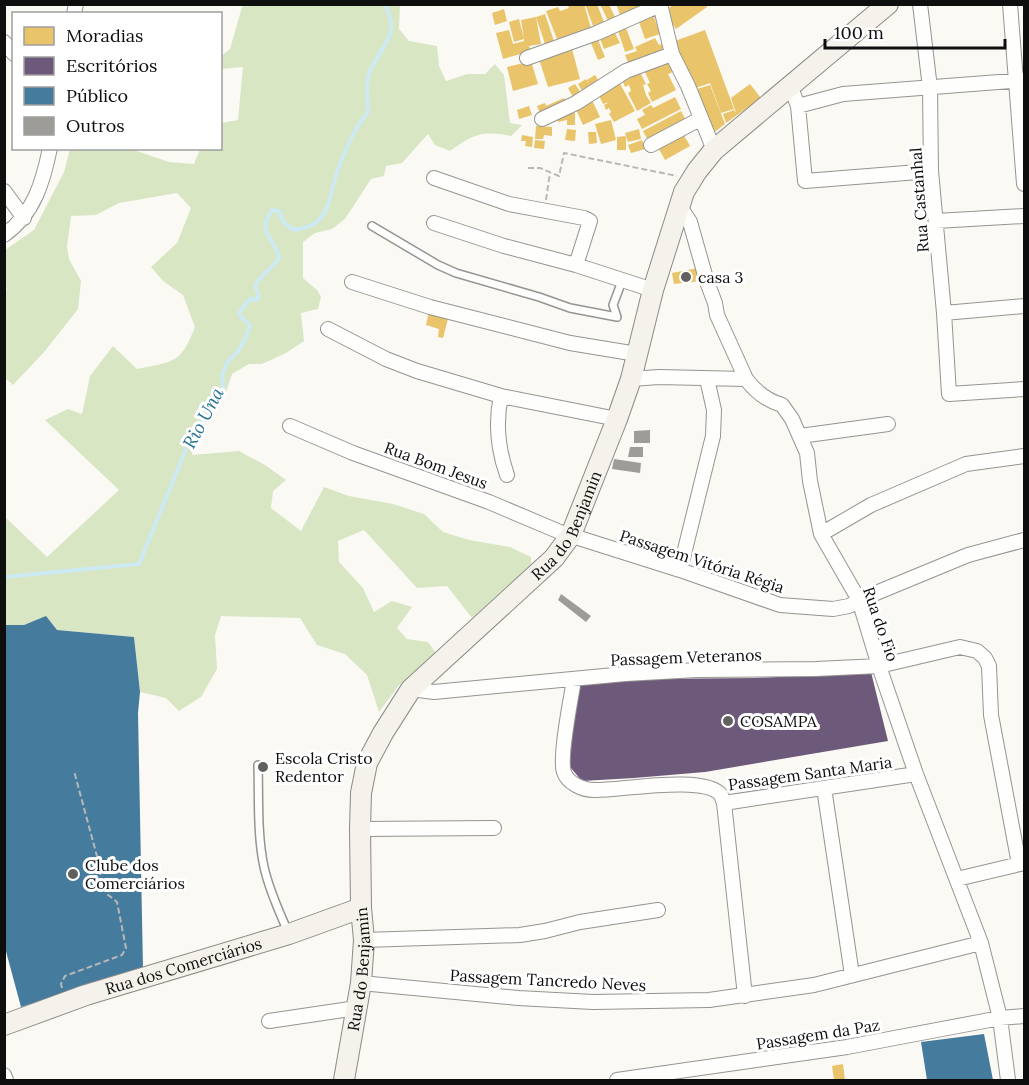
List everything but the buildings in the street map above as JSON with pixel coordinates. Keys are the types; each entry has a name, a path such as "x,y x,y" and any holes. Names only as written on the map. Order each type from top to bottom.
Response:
{"main road":[{"name":"Rua do Benjamin","path":"344,1080 361,983 364,940 360,829 361,793 367,763 411,689 554,558 571,535 631,379 653,290 685,193 714,150 888,4"},
{"name":"Rua dos Comerciários","path":"4,1025 86,995 289,934 362,908"}],"street":[{"name":"Rua Castanhal","path":"920,4 930,88 931,171 949,394 1024,389"},
{"path":"1010,4 1020,81 1024,184"},
{"path":"527,58 597,33 660,5 672,54 688,86 714,150"},
{"path":"542,119 576,102 626,71 672,54"},
{"path":"798,106 843,94 1020,81"},
{"path":"790,85 798,106 805,181 931,171"},
{"path":"651,145 700,119"},
{"path":"4,235 24,218 35,200 44,177 50,150"},
{"path":"434,178 509,204 590,221 576,264"},
{"path":"4,191 24,218"},
{"name":"Rua do Fio","path":"685,193 690,222 717,315 746,379 750,386 770,402 782,405 792,419 807,453 810,481 821,534 859,600 916,774 981,943 1000,1018 1008,1080"},
{"path":"936,221 1024,216"},
{"path":"434,223 504,246 576,264 653,290"},
{"path":"352,282 430,307 570,343 638,354"},
{"path":"944,313 1024,306"},
{"path":"328,329 397,363 501,396 617,419"},
{"path":"631,379 658,376 746,379"},
{"path":"680,570 713,436 714,410 707,379"},
{"path":"501,396 497,431 507,475"},
{"path":"800,436 888,424"},
{"name":"Rua Bom Jesus","path":"290,426 353,453 489,502 571,535"},
{"path":"821,534 871,505 966,464 1024,456"},
{"name":"Passagem Vitória Régia","path":"571,535 780,605 818,610 849,606 968,555 1024,540"},
{"name":"Passagem Veteranos","path":"411,689 434,692 625,674 698,670 879,666 960,647 977,651 985,658 989,666 991,715 1022,863"},
{"name":"Passagem Santa Maria","path":"574,680 564,752 564,772 571,782 581,788 594,790 639,786 698,786 711,788 720,794 724,803 916,774"},
{"path":"824,788 852,975"},
{"path":"724,803 745,996"},
{"path":"360,829 494,828"},
{"path":"957,879 1022,863"},
{"path":"364,940 520,935 580,922 658,910"},
{"name":"Passagem Tancredo Neves","path":"361,983 507,997 593,1002 709,1000 814,985 981,943"},
{"path":"269,1021 357,1008"},
{"name":"Passagem da Paz","path":"617,1080 848,1047 1000,1018 1024,1016"},
{"path":"4,1075 6,1080"}],"lane":[{"path":"372,226 438,265 456,273 539,297 570,309 617,317 613,305 622,281"},
{"path":"258,765 260,837 264,866 271,892 289,934"}],"path":[{"path":"528,168 540,168 559,176 564,153 685,193"},
{"path":"548,211 545,196 550,172"},
{"path":"64,994 61,984 64,976 122,955 126,948 117,902 107,894 102,885 98,860 74,771"}],"green space":[{"path":"246,5 400,5 399,29 409,41 437,46 439,66 446,81 467,74 485,74 495,64 504,75 510,123 522,125 511,136 492,133 478,135 450,151 435,145 428,134 402,163 386,166 384,176 371,179 345,219 332,229 315,233 303,242 303,278 317,290 321,297 318,309 301,313 304,341 286,353 262,364 249,364 232,374 226,392 218,398 193,432 192,455 239,451 286,480 273,491 271,508 301,531 324,487 349,496 393,504 424,514 443,532 469,540 510,547 531,557 531,565 472,618 447,586 417,588 364,530 338,541 339,562 363,588 374,612 392,601 412,607 397,628 407,639 428,642 436,653 399,685 379,712 367,675 345,654 317,645 300,618 221,616 215,635 217,669 201,697 179,711 166,698 140,692 134,637 57,630 46,617 24,625 5,625 4,516 47,557 119,490 45,420 68,409 82,414 90,376 113,346 137,369 174,359 180,355 190,339 195,327 183,295 163,281 151,267 177,243 191,208 177,193 119,203 96,215 71,216 67,247 69,259 81,281 78,309 45,351 13,385 5,378 4,291 7,290 5,250 34,230 64,172 70,150 134,150 169,162 194,164 200,150 222,150 222,123 238,120 243,67 222,69 222,55 230,49 242,7"}],"waterway":[{"name":"Rio Una","path":"4,577 139,564 193,432 218,398 223,387 222,375 228,361 237,353 245,339 250,325 239,313 250,299 257,300 259,295 255,286 279,258 266,230 272,210 279,211 284,223 294,230 314,224 326,209 346,150 368,112 369,74 390,33 391,24 384,4"}],"place":[{"name":"casa 3","path":"686,277"},
{"name":"COSAMPA","path":"728,721"},
{"name":"Escola Cristo Redentor","path":"263,767"},
{"name":"Clube dos Comerciários","path":"73,874"}]}
